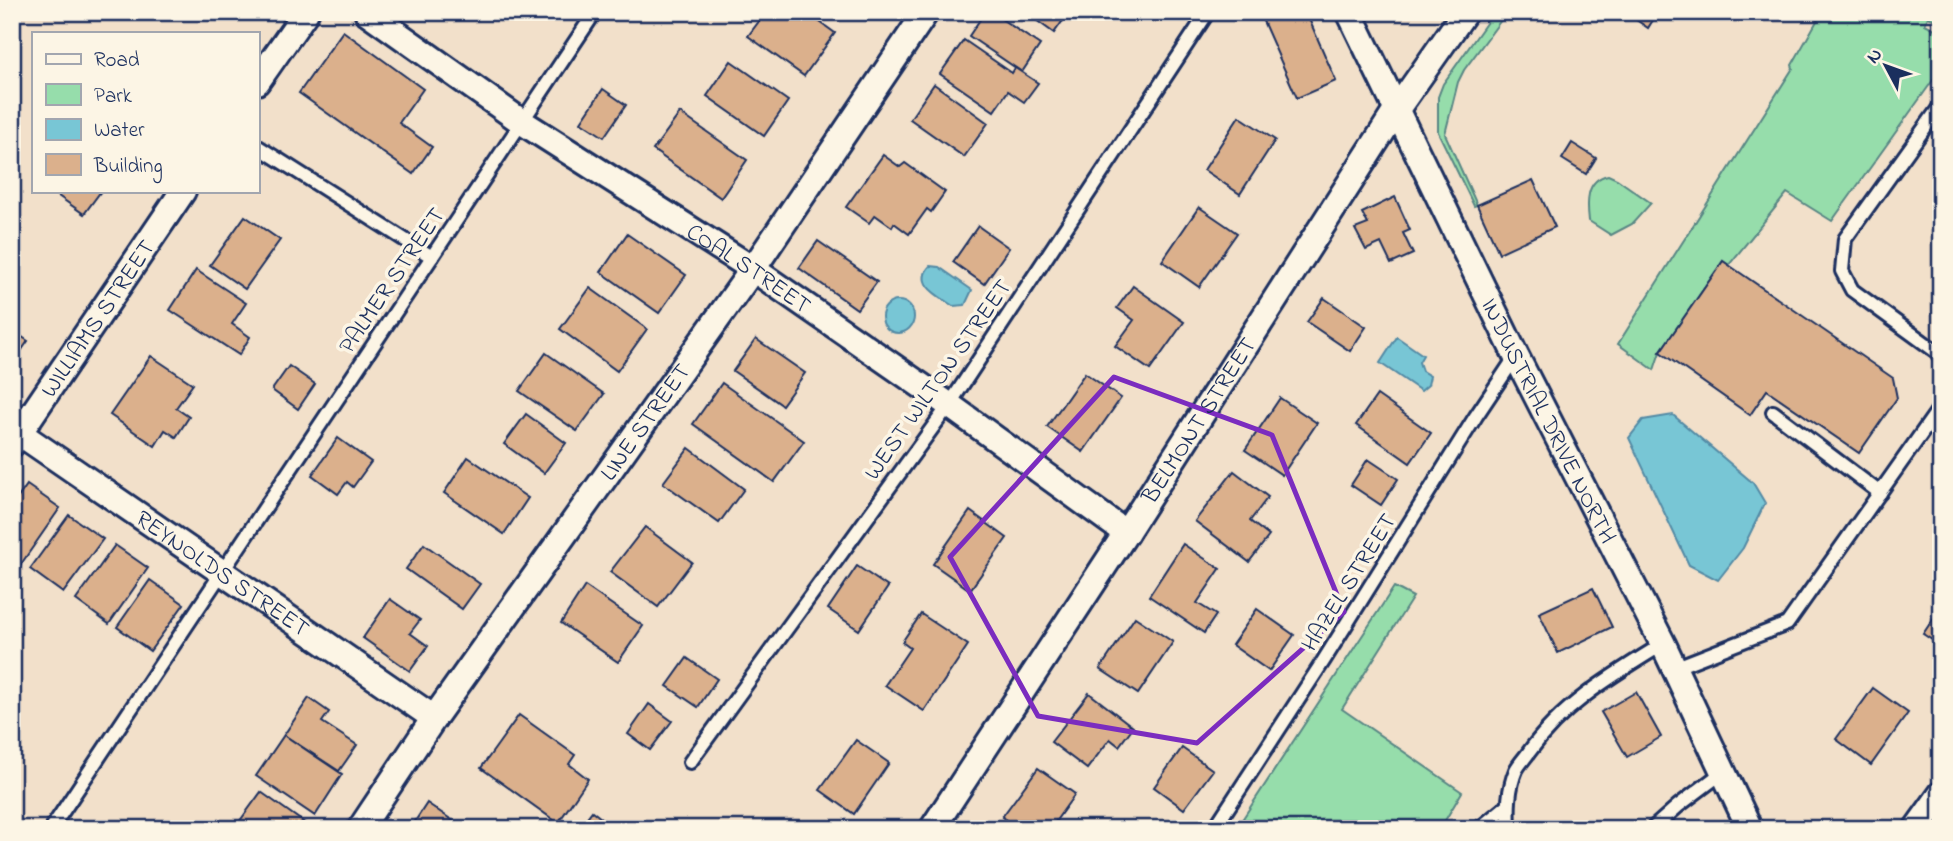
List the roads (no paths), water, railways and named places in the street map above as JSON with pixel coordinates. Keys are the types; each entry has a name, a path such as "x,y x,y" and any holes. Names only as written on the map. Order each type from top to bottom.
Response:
{"street":[{"path":"259,79 306,12"},
{"name":"COAL STREET","path":"367,12 522,122 753,269 949,405 1126,533"},
{"name":"LINE STREET","path":"360,829 434,718 753,269 926,12"},
{"name":"INDUSTRIAL DRIVE NORTH","path":"1349,12 1516,356 1663,644 1750,829"},
{"name":"BELMONT STREET","path":"932,829 1126,533 1397,109 1465,12"},
{"name":"WILLIAMS STREET","path":"15,435 182,192"},
{"name":"REYNOLDS STREET","path":"15,435 221,571 434,718"},
{"path":"1916,829 1941,794"}],"lane":[{"name":"PALMER STREET","path":"51,829 595,12"},
{"name":"WEST WILTON STREET","path":"690,762 949,405 1208,12"},
{"path":"1941,105 1845,239 1842,271 1853,290 1937,352 1941,359"},
{"path":"259,147 432,257"},
{"name":"HAZEL STREET","path":"1214,829 1516,356"},
{"path":"1674,668 1787,624 1941,406"},
{"path":"1773,412 1880,493"},
{"path":"1509,829 1507,806 1517,770 1540,737 1582,697 1663,644"},
{"path":"1652,829 1723,772"},
{"path":"1479,829 1507,806"}],"water":[{"path":"930,266 939,267 972,290 965,305 953,306 930,289 924,278"},
{"path":"898,301 910,305 914,317 910,329 898,333 886,329 882,317 886,305"},
{"path":"1397,337 1423,355 1419,362 1422,371 1430,376 1428,385 1421,391 1380,363"},
{"path":"1673,415 1753,483 1765,503 1743,548 1718,580 1689,565 1629,438 1643,420"}]}
